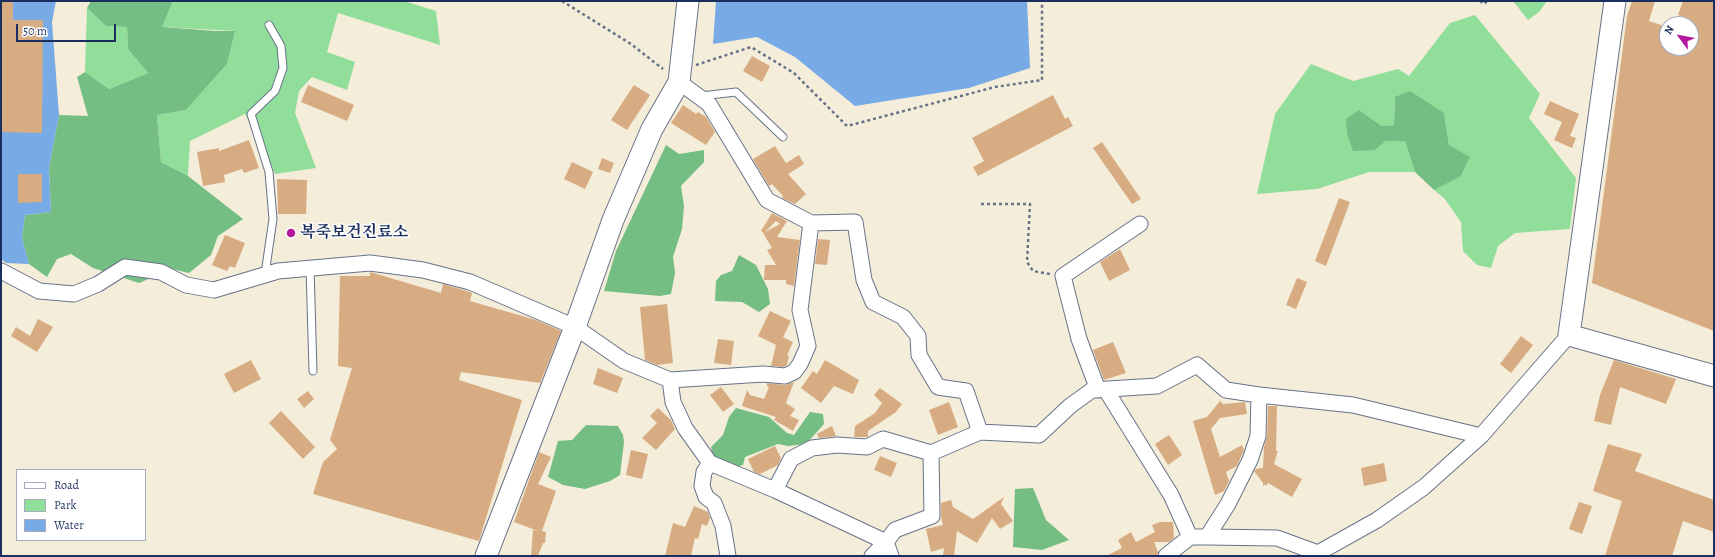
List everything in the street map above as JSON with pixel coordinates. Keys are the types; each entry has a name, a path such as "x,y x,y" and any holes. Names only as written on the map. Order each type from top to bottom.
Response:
{"street":[{"path":"486,556 575,327 613,220 652,129 680,76 688,1"},
{"path":"1166,556 1190,537 1277,538 1318,553 1377,520 1424,488 1481,436 1569,335 1615,1"},
{"path":"680,76 698,96 709,104 767,200 811,223 855,222 864,280 873,302 903,317 918,336 919,355 938,387 966,391 980,432"},
{"path":"1,271 39,291 74,294 98,284 125,267 161,272 186,285 214,290 278,270 370,263 423,270 470,282 575,327 624,361 670,380 763,374 785,376 794,372 800,364 808,346 800,310 811,223"},
{"path":"1140,224 1063,276 1079,339 1102,390 1171,495 1190,537"},
{"path":"1569,335 1714,376"},
{"path":"775,490 791,459 812,448 837,445 867,447 884,439 931,453 980,432 1039,435 1070,406 1092,390 1157,386 1197,365 1226,390 1353,405 1481,436"},
{"path":"670,380 673,402 685,428 710,463 775,490 889,549"},
{"path":"1207,537 1228,504 1250,460 1258,436 1259,394"},
{"path":"889,549 895,530 932,516 931,453"},
{"path":"710,463 704,472 702,486 706,497 714,503 723,526 728,556"},
{"path":"872,556 889,549"}],"lane":[{"path":"265,274 273,219 269,172 251,114 275,91 283,68 282,46 269,25"},
{"path":"698,96 736,92 782,137"},
{"path":"310,268 313,372"}],"path":[{"path":"562,1 632,44 680,76 726,56 752,47 794,73 847,126 995,88 1042,80 1042,1"},
{"path":"1480,1 1484,4 1487,1"},
{"path":"980,204 1030,204 1027,262 1033,271 1063,276"}],"green space":[{"path":"91,1 173,1 162,27 235,31 227,64 186,110 157,115 161,162 188,176 243,219 218,236 211,255 189,273 172,269 139,283 93,268 71,254 57,259 47,277 29,264 22,238 25,215 51,212 49,168 59,115 88,116 77,77 85,72 109,89 148,73 128,49 127,27 106,26 87,8"},
{"path":"173,1 404,1 436,11 440,45 338,13 327,52 355,62 347,90 312,77 299,91 295,113 316,168 275,174 245,114 190,141 188,176 161,162 157,115 186,110 227,64 235,31 162,27"},
{"path":"1513,1 1547,1 1539,12 1528,20"},
{"path":"87,8 106,26 127,27 128,49 148,73 109,89 85,72"},
{"path":"1475,15 1540,94 1529,118 1576,178 1570,229 1515,233 1498,246 1491,268 1477,265 1463,251 1461,222 1444,198 1434,190 1460,177 1449,145 1444,113 1395,97 1394,125 1382,126 1359,110 1375,150 1386,141 1405,141 1415,172 1369,172 1317,189 1257,194 1275,114 1311,64 1353,81 1398,69 1409,76 1450,23"},
{"path":"1410,91 1444,113 1449,145 1470,157 1460,177 1434,190 1415,172 1405,141 1386,141 1375,150 1353,151 1347,134 1346,119 1359,110 1382,126 1394,125 1395,97"},
{"path":"666,145 679,154 704,150 704,162 681,186 684,206 682,229 673,257 675,273 671,294 660,296 604,291 616,251"},
{"path":"739,255 756,265 768,289 770,304 759,312 742,302 715,301 716,281 721,275 732,271"},
{"path":"736,408 769,417 787,433 794,435 810,412 823,414 824,424 806,444 788,446 778,444 745,457 743,465 736,467 714,460 711,447 723,435 729,417"},
{"path":"586,425 618,426 623,435 624,442 620,475 610,481 585,489 563,485 548,477 558,441 572,440"},
{"path":"1033,488 1046,520 1069,540 1042,550 1013,547 1015,489"}],"water":[{"path":"1,1 56,1 52,22 59,115 49,168 51,212 25,215 22,238 29,264 6,263 1,259"},
{"path":"716,1 1027,1 1030,68 969,88 855,106 795,57 757,37 713,44"}],"building":[{"path":"1,1 13,1 13,20 43,20 42,133 1,132"},
{"path":"1632,1 1655,1 1649,21 1659,24 1659,56 1699,56 1699,16 1678,15 1683,1 1714,1 1714,331 1592,283 1627,16"},
{"path":"752,56 770,66 762,82 743,71"},
{"path":"308,85 354,105 347,121 301,102"},
{"path":"634,85 650,95 627,130 611,120"},
{"path":"1053,95 1065,119 1068,117 1073,126 978,176 973,167 984,161 972,138"},
{"path":"1550,101 1579,114 1570,136 1576,138 1572,148 1554,140 1562,122 1544,114"},
{"path":"683,105 696,114 698,112 706,117 715,132 706,145 671,123"},
{"path":"249,140 259,168 244,173 242,169 224,175 225,182 203,186 197,152 219,148 219,151"},
{"path":"1102,142 1141,199 1132,204 1093,148"},
{"path":"775,146 786,163 799,155 804,164 788,174 806,194 795,204 782,198 783,196 772,184 769,186 753,159"},
{"path":"602,158 614,163 610,173 598,169"},
{"path":"572,162 593,172 585,189 564,179"},
{"path":"18,174 42,174 42,202 18,203"},
{"path":"277,179 307,180 306,214 278,214"},
{"path":"1339,198 1350,202 1326,266 1315,261"},
{"path":"772,213 787,221 777,237 800,240 794,286 786,284 786,280 764,280 765,265 776,265 767,250 772,248 764,233 761,231","holes":["776,221 780,224 765,232"]},
{"path":"225,235 245,243 235,268 230,266 227,271 212,265"},
{"path":"818,239 830,240 827,265 815,264"},
{"path":"1120,249 1130,270 1109,281 1100,262"},
{"path":"370,272 441,293 443,284 467,291 472,293 470,301 536,320 561,331 540,383 461,372 459,380 522,400 479,541 313,494 323,462 337,449 330,440 352,368 338,366 340,276 370,276"},
{"path":"1297,278 1307,282 1296,309 1286,305"},
{"path":"667,304 673,363 657,365 645,360 640,307"},
{"path":"770,311 791,321 783,337 793,342 787,355 789,356 787,365 783,367 771,366 776,345 758,336"},
{"path":"38,319 53,327 37,352 11,336 16,327 30,336"},
{"path":"1521,336 1533,345 1511,373 1500,364"},
{"path":"718,339 734,341 731,365 714,363"},
{"path":"1113,342 1126,373 1104,380 1093,350"},
{"path":"251,360 261,379 234,393 224,374"},
{"path":"825,360 859,380 853,394 834,386 821,403 801,388 813,371 817,374"},
{"path":"1614,360 1676,379 1666,404 1620,387 1611,425 1594,421 1600,395"},
{"path":"598,368 623,378 617,393 593,384"},
{"path":"794,382 786,403 795,409 790,416 799,420 793,431 774,420 776,417 742,406 747,390 750,395 764,399 769,387 767,386 767,383 785,385"},
{"path":"721,387 734,404 723,412 710,395"},
{"path":"880,388 902,404 896,412 868,431 868,437 854,437 855,426 875,413 882,403 874,395"},
{"path":"308,391 314,399 304,408 297,399"},
{"path":"1220,401 1223,404 1245,402 1247,414 1220,418 1211,429 1220,457 1242,445 1244,450 1237,466 1226,472 1229,481 1224,491 1215,495 1193,421 1207,417"},
{"path":"949,402 958,427 938,435 929,410"},
{"path":"1268,406 1277,406 1276,451 1278,451 1274,464 1302,479 1292,497 1268,483 1266,486 1264,484 1263,487 1263,483 1254,471 1256,469 1263,468 1264,447 1267,436"},
{"path":"658,408 671,420 675,429 656,450 642,438 657,423 650,416"},
{"path":"281,411 315,447 303,459 269,423"},
{"path":"832,426 836,436 819,438 817,434"},
{"path":"1169,435 1182,455 1168,465 1155,444"},
{"path":"1608,444 1642,454 1635,471 1714,500 1714,532 1683,521 1672,556 1605,556 1622,501 1593,491"},
{"path":"775,446 781,458 778,465 760,474 754,472 748,459"},
{"path":"631,450 648,454 642,479 626,475"},
{"path":"539,452 551,457 538,484 556,491 542,531 546,532 545,543 543,543 538,556 531,556 533,530 538,531 514,522"},
{"path":"880,456 897,463 891,477 874,470"},
{"path":"1384,463 1387,481 1364,486 1361,468"},
{"path":"1004,497 1001,504 1013,521 1000,529 992,518 977,543 957,531 954,556 943,556 944,548 931,552 926,529 943,525 941,517 941,503 951,500 953,507 973,519"},
{"path":"1579,502 1592,506 1582,534 1569,529"},
{"path":"694,506 708,512 710,518 707,526 702,524 698,539 695,538 691,556 665,556 673,523 685,527"},
{"path":"1160,522 1173,522 1174,538 1169,542 1154,542 1158,552 1157,556 1106,556 1122,548 1118,540 1131,532 1136,542 1155,532 1152,525"}],"place":[{"name":"복죽보건진료소","path":"291,233"}]}
